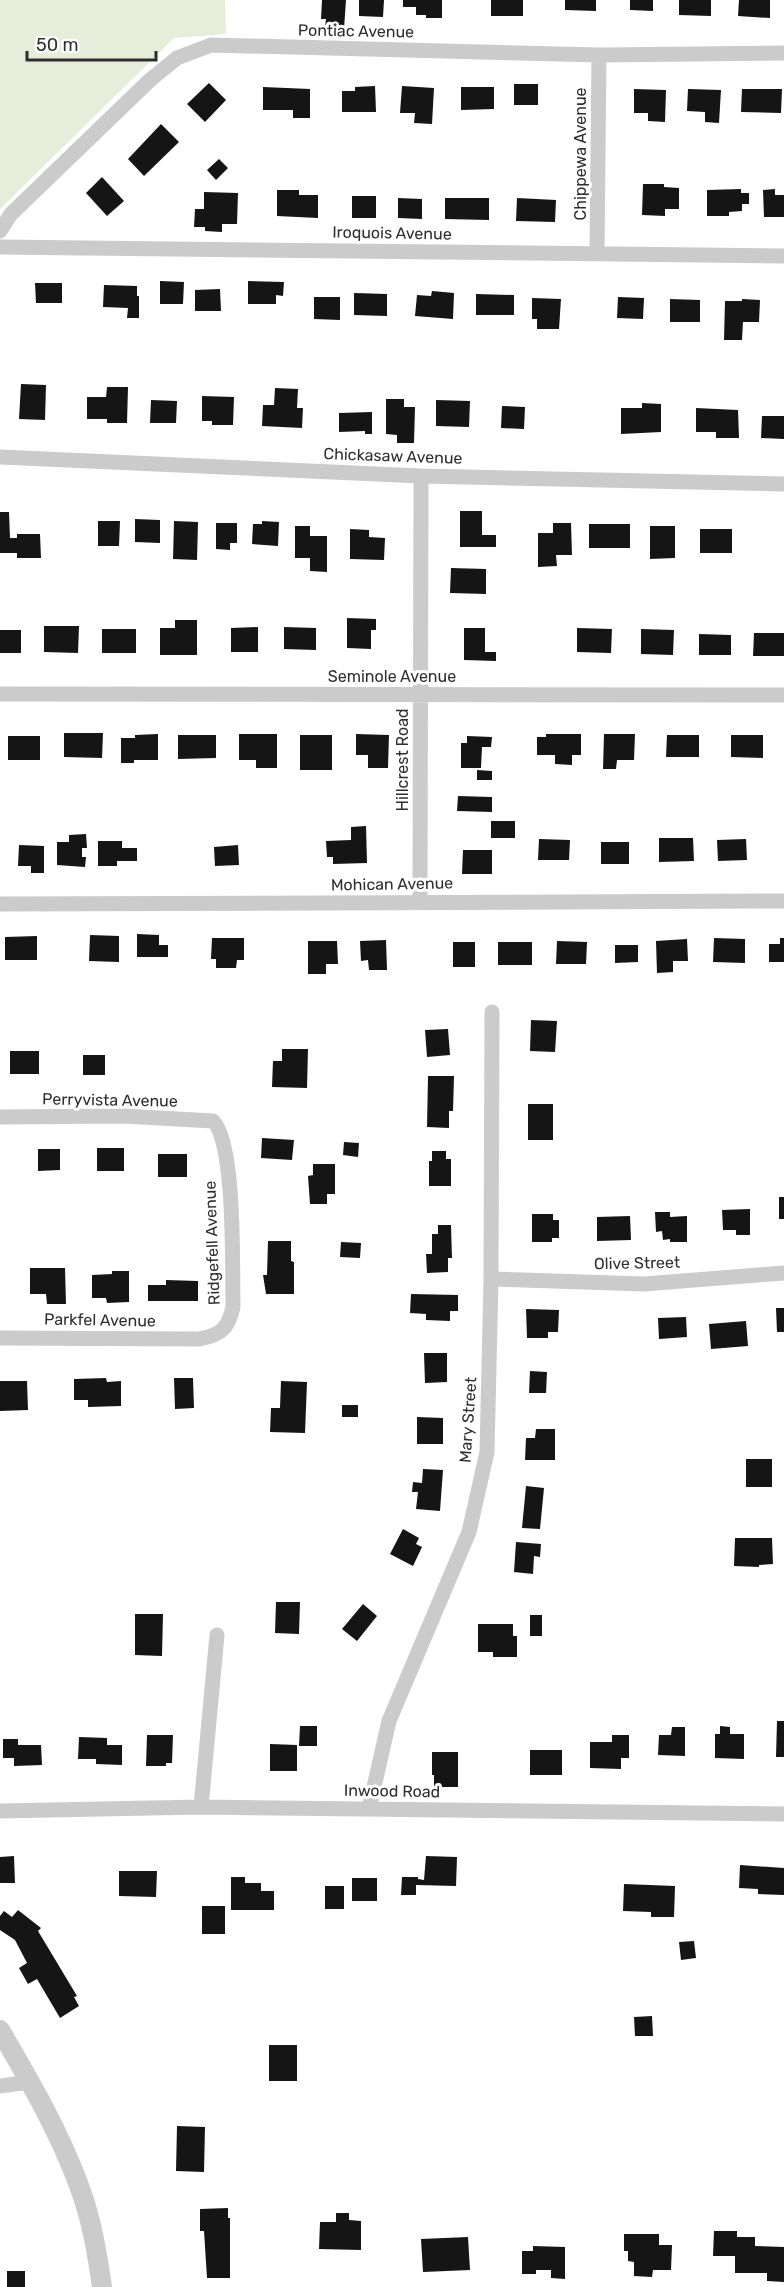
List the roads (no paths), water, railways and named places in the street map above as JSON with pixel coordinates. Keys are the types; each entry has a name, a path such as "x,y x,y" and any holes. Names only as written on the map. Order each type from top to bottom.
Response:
{"street":[{"name":"Pontiac Avenue","path":"0,231 11,214 150,80 177,58 212,45 599,55 784,53"},
{"name":"Chippewa Avenue","path":"597,253 599,55"},
{"name":"Iroquois Avenue","path":"0,247 784,256"},
{"name":"Chickasaw Avenue","path":"0,457 421,476 784,484"},
{"name":"Hillcrest Road","path":"420,901 421,476"},
{"name":"Seminole Avenue","path":"0,694 784,695"},
{"name":"Mohican Avenue","path":"0,904 307,905 420,901 784,900"},
{"name":"Mary Street","path":"369,1809 389,1721 469,1532 487,1452 491,1279 492,1012"},
{"name":"Perryvista Avenue","path":"0,1117 124,1116 206,1119 218,1126"},
{"name":"Ridgefell Avenue","path":"199,1339 213,1337 230,1322 233,1307 230,1200 226,1158 218,1126"},
{"name":"Olive Street","path":"491,1279 644,1284 784,1273"},
{"name":"Parkfel Avenue","path":"0,1338 199,1339"},
{"path":"201,1807 217,1635"},
{"name":"Inwood Road","path":"0,1811 201,1807 784,1814"},
{"path":"0,2030 55,2130 79,2184 93,2237 102,2287"},
{"path":"0,2086 30,2082"}]}
